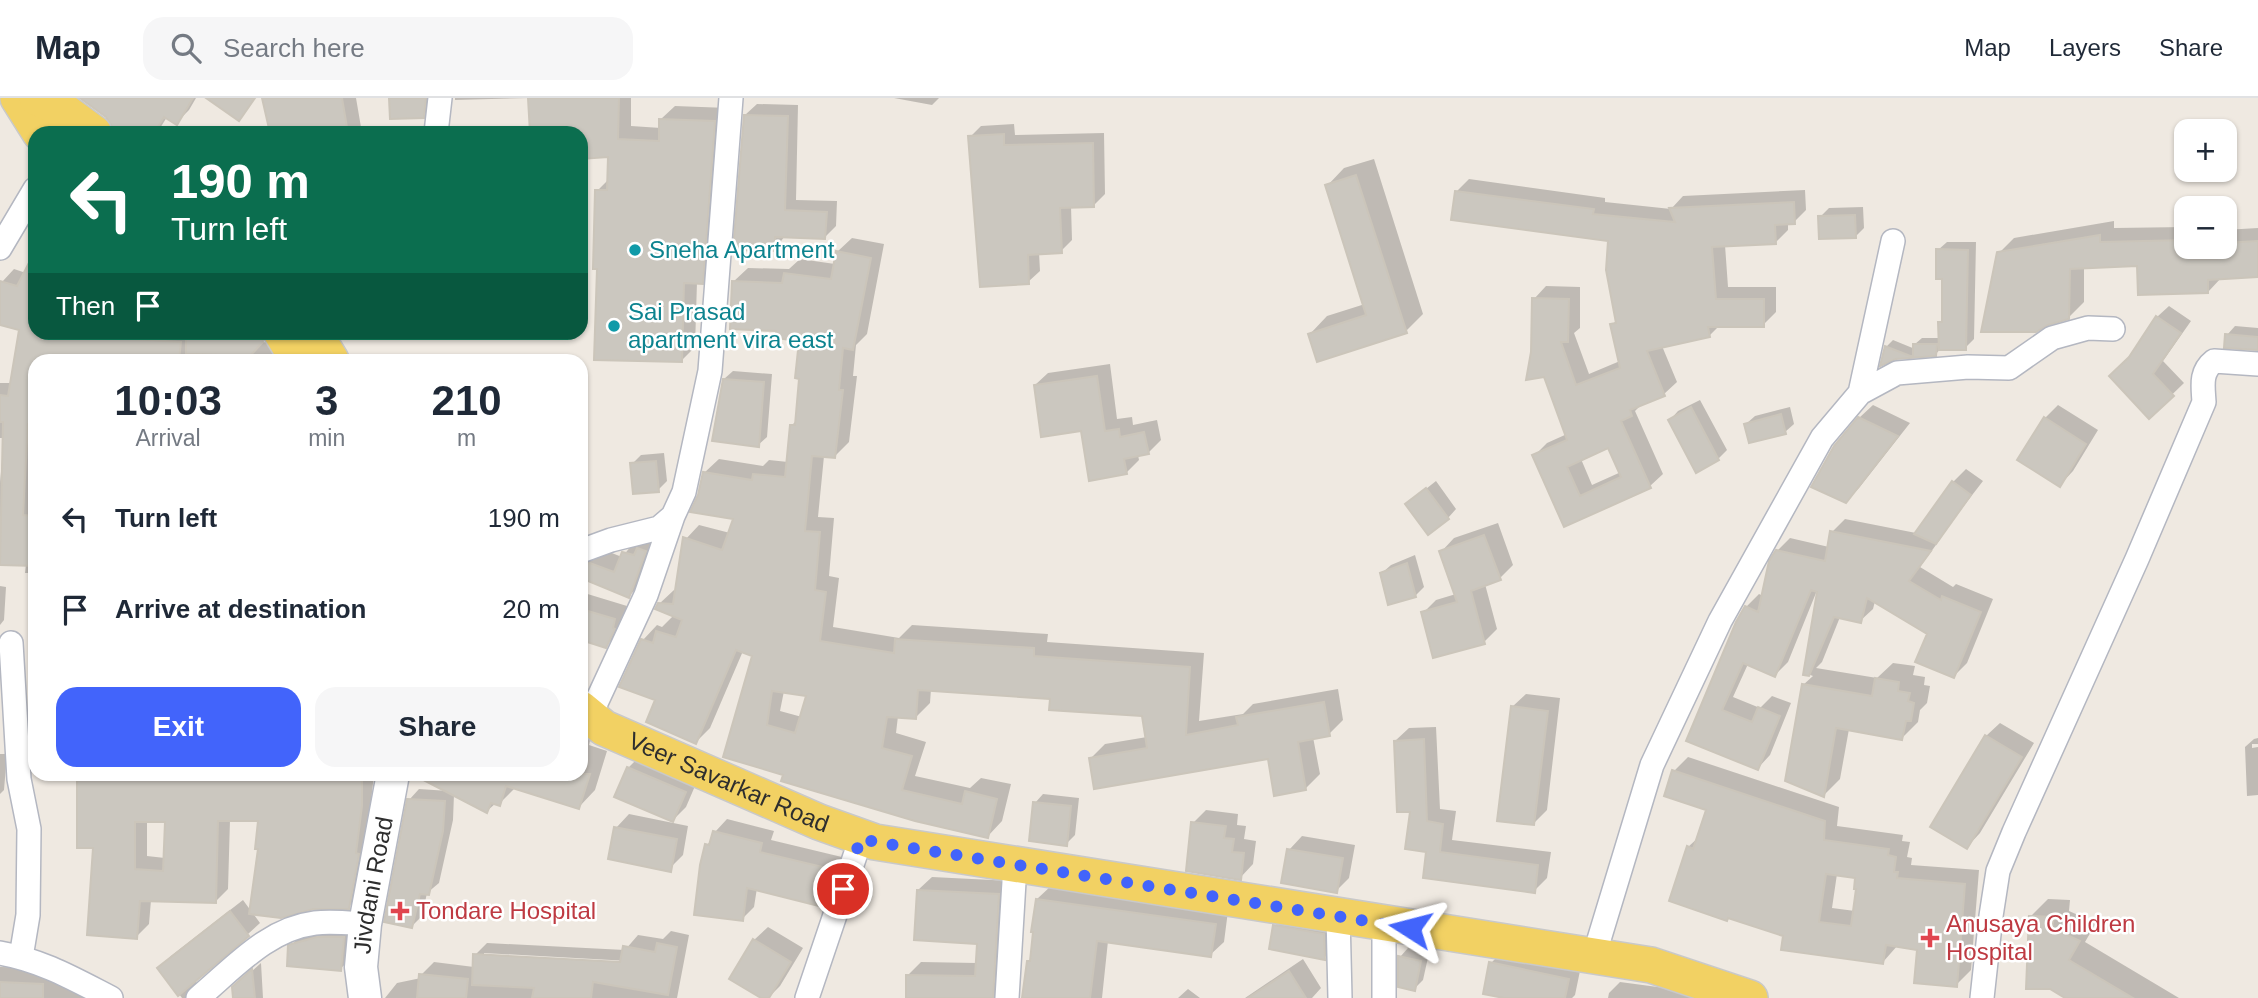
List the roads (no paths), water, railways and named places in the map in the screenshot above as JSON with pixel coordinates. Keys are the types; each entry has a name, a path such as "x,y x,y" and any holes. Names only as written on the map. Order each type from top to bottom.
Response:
{"main road":[{"path":"18,98 36,126"},
{"path":"35,98 53,126"},
{"path":"35,98 60,108 84,126"},
{"name":"Veer Savarkar Road","path":"588,715 604,728 806,817 875,842 1651,965 1750,998"},
{"name":"Jivdani Road","path":"365,998 361,967 365,924 392,781"}],"street":[{"path":"437,126 440,98"},
{"path":"588,707 646,595 684,492 710,372 732,98"},
{"path":"0,248 28,202"},
{"path":"1860,393 1893,241"},
{"path":"1594,956 1652,765 1720,621 1822,438 1860,393 1897,373 1968,367 2009,368 2052,338 2088,328 2113,330"},
{"path":"1982,998 1990,916 1998,871 2204,402 2203,378 2207,367 2214,361 2258,365"},
{"path":"588,548 659,528 673,516"},
{"path":"11,643 19,779 29,829 29,915 10,955 52,968 111,998"},
{"path":"807,998 824,940 861,838"},
{"path":"1007,998 1015,865"},
{"path":"1338,915 1340,998"},
{"path":"198,998 270,937 291,927 318,922 365,924"},
{"path":"1384,923 1384,998"}],"place":[{"name":"Sneha Apartment","path":"635,250"},
{"name":"Sai Prasad apartment vira east","path":"614,326"},
{"name":"Tondare Hospital","path":"400,911"},
{"name":"Anusaya Children Hospital","path":"1930,938"}]}
